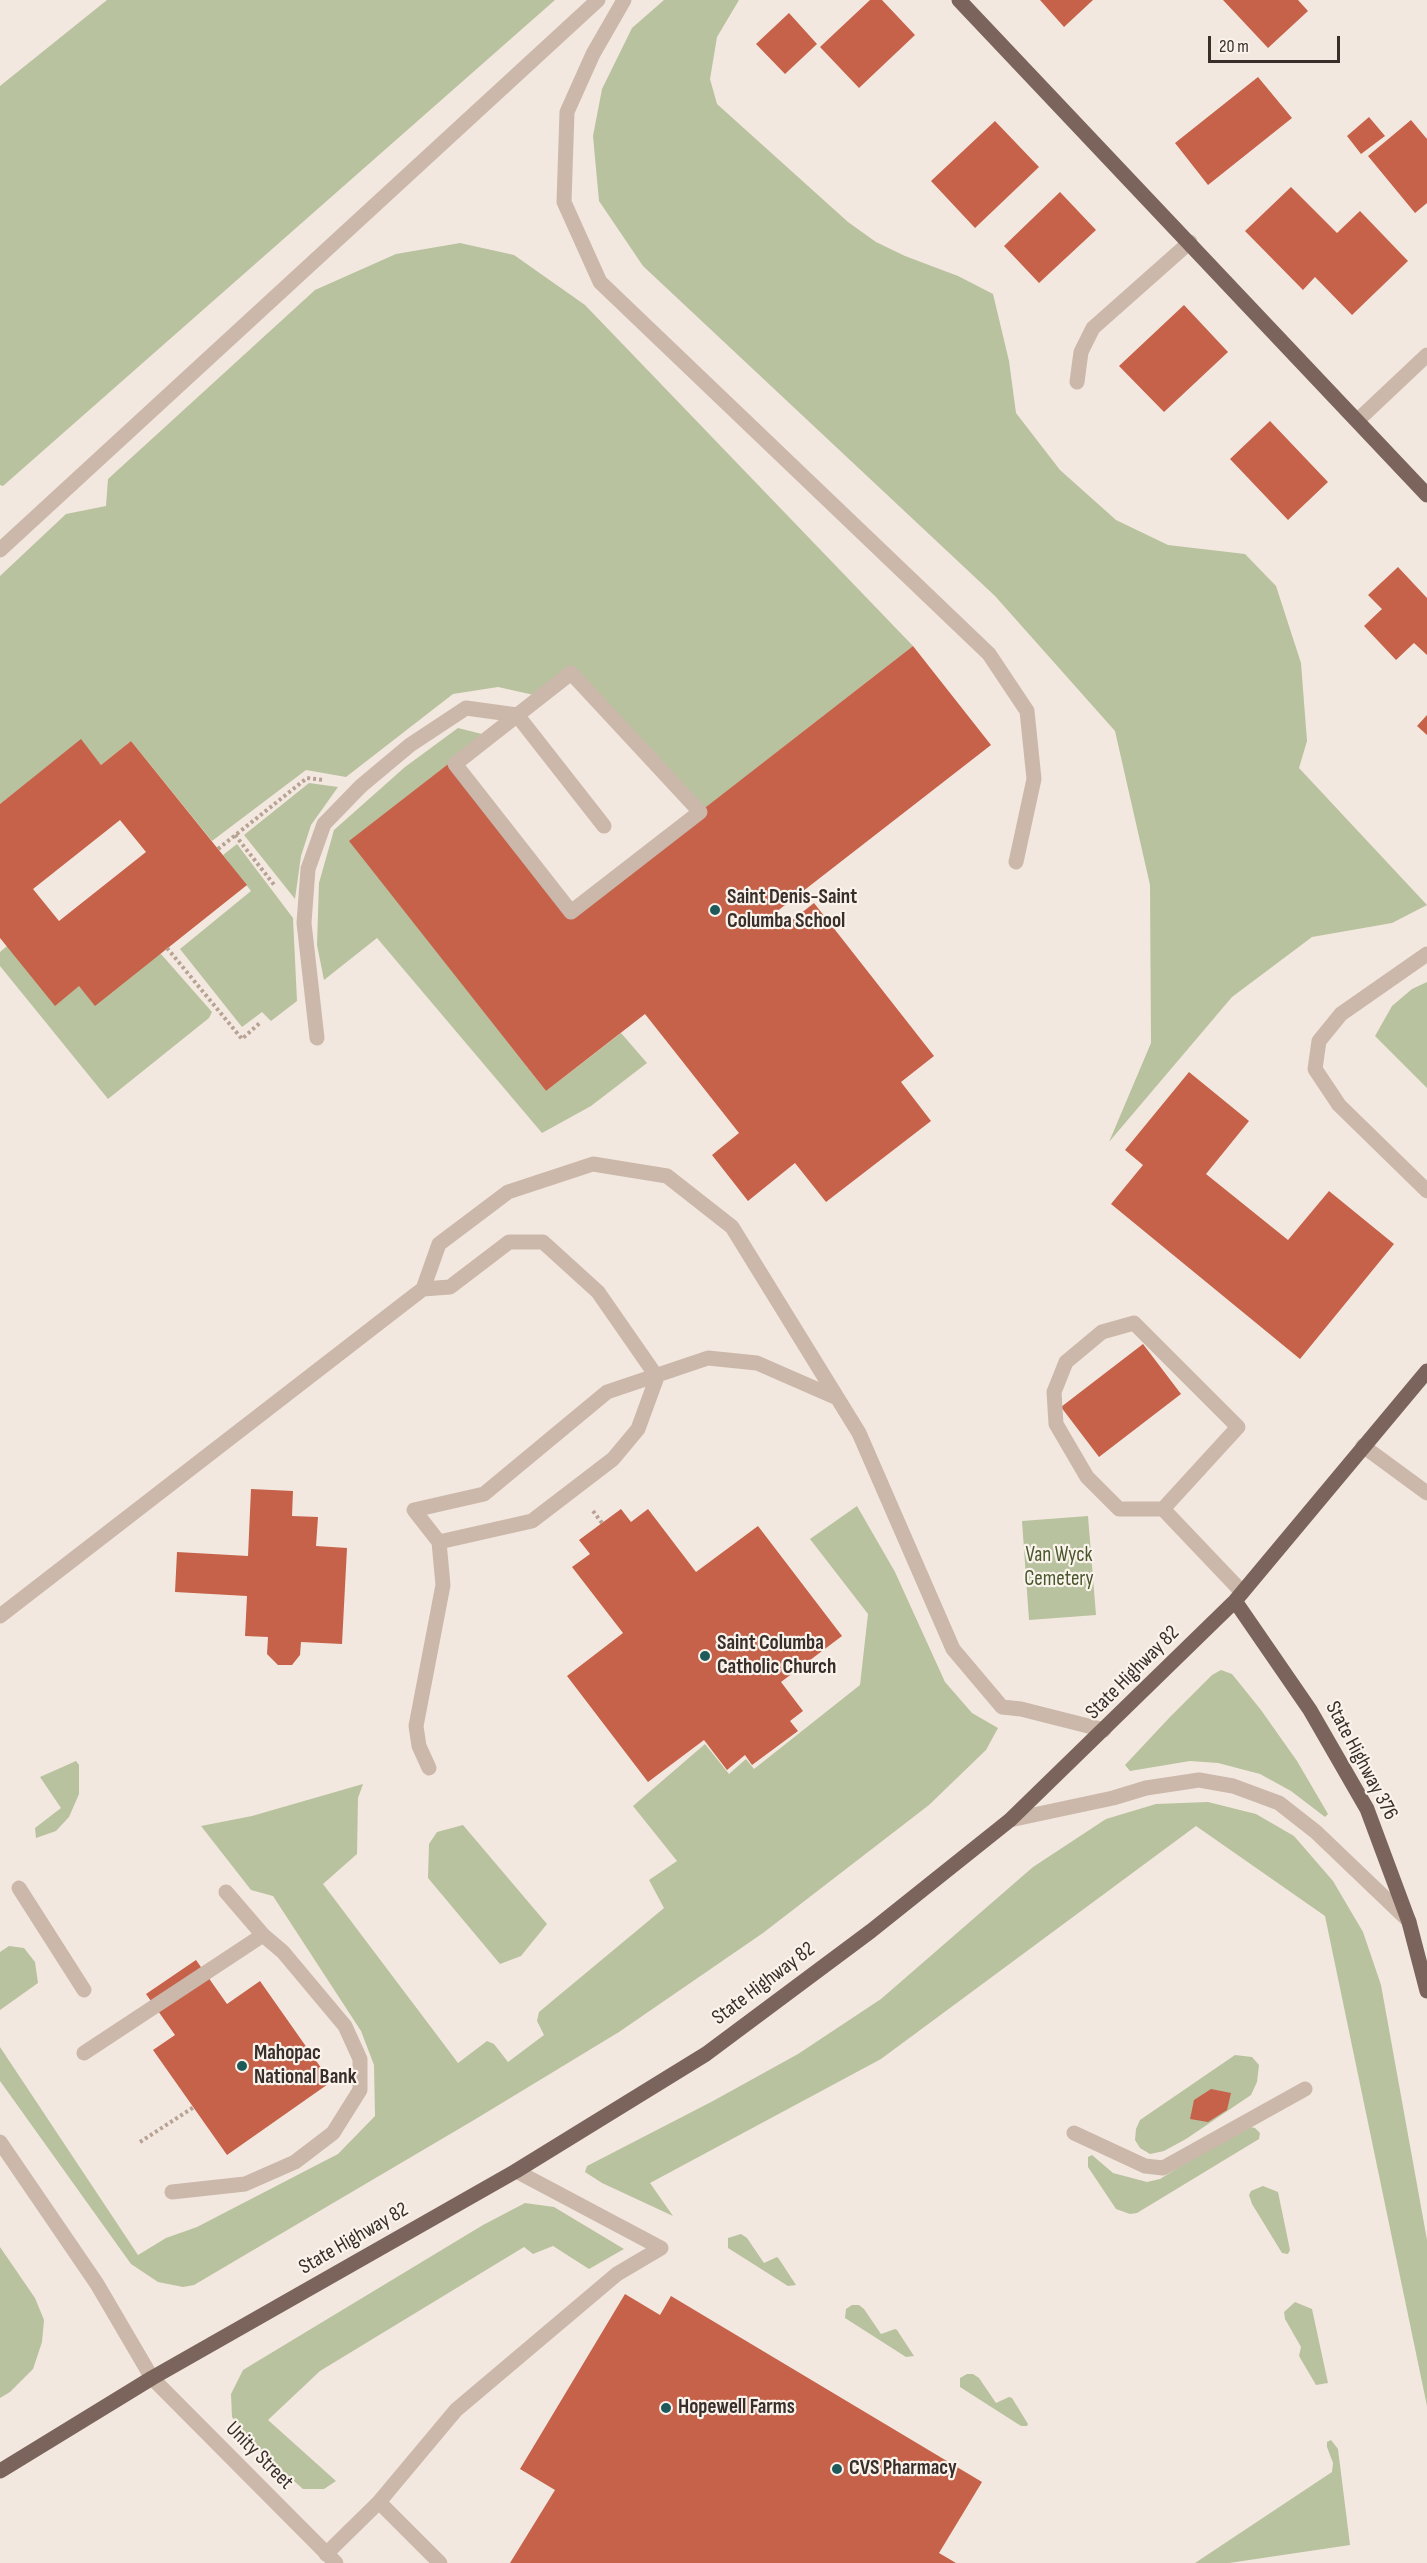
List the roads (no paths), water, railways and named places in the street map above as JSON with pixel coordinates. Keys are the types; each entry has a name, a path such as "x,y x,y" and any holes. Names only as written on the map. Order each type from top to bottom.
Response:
{"main road":[{"path":"959,0 1427,495"},
{"name":"State Highway 82","path":"0,2471 152,2378 516,2171 706,2054 871,1931 1010,1820 1238,1597 1427,1371"},
{"name":"State Highway 376","path":"1238,1597 1310,1710 1367,1809 1409,1922 1421,1945 1427,1991"}],"street":[{"path":"0,550 598,0"},
{"path":"624,0 593,54 567,112 564,202 577,232 600,282 989,654 1027,711 1034,779 1016,862"},
{"path":"1077,382 1081,351 1093,328 1190,242"},
{"path":"1358,420 1427,356"},
{"path":"571,674 700,812 571,912 455,764 517,715 571,674"},
{"path":"317,1038 304,923 308,869 324,825 361,786 410,745 466,708 517,715 604,826"},
{"path":"1427,954 1341,1014 1319,1041 1315,1069 1340,1105 1427,1191"},
{"path":"0,1616 423,1289 439,1244 508,1192 593,1164 667,1176 732,1227 859,1433 953,1649 1002,1707 1021,1709 1104,1730"},
{"path":"423,1289 450,1287 509,1242 543,1242 598,1292 657,1377"},
{"path":"1163,1509 1238,1427 1134,1323 1102,1332 1066,1362 1054,1392 1056,1424 1087,1477 1119,1509 1163,1509 1238,1597"},
{"path":"429,1768 419,1746 416,1726 443,1585 439,1542 414,1510 484,1494 607,1392 708,1358 758,1364 837,1398"},
{"path":"439,1542 532,1521 541,1515 613,1459 638,1430 657,1377"},
{"path":"1363,1446 1427,1493"},
{"path":"1010,1820 1113,1798 1146,1788 1199,1780 1233,1786 1279,1803 1316,1832 1409,1922"},
{"path":"19,1888 84,1990"},
{"path":"172,2192 245,2184 295,2162 333,2133 360,2090 360,2059 345,2026 283,1952 263,1935 226,1892"},
{"path":"84,2053 263,1935"},
{"path":"1074,2133 1145,2166 1163,2168 1305,2090"},
{"name":"Unity Street","path":"0,2142 97,2284 152,2378 331,2558"},
{"path":"331,2558 456,2410 617,2274 661,2248 516,2171"},
{"path":"379,2502 440,2563"}],"place":[{"name":"Saint Denis-Saint Columba School","path":"715,910"},
{"name":"Saint Columba Catholic Church","path":"705,1656"},
{"name":"Mahopac National Bank","path":"242,2066"},
{"name":"Hopewell Farms","path":"666,2408"},
{"name":"CVS Pharmacy","path":"837,2469"}],"park label":[{"name":"Van Wyck Cemetery","path":"1059,1568"}]}
